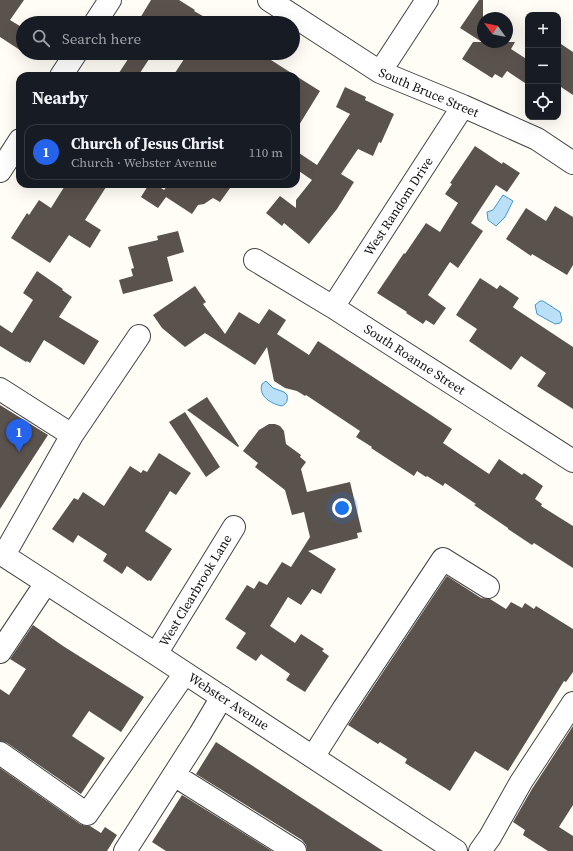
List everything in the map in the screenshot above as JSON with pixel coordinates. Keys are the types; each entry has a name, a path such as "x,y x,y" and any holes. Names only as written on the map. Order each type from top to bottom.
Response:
{"street":[{"path":"100,16 110,0"},
{"name":"South Bruce Street","path":"269,0 294,16"},
{"path":"380,72 427,0"},
{"name":"South Bruce Street","path":"300,20 380,72 463,106 537,139 573,162"},
{"path":"64,72 71,60"},
{"name":"West Random Drive","path":"333,307 463,106"},
{"path":"0,170 16,146"},
{"name":"South Roanne Street","path":"255,260 333,307 573,461"},
{"path":"2,554 72,435 139,336"},
{"path":"0,389 72,435"},
{"name":"West Clearbrook Lane","path":"156,654 234,527"},
{"name":"Webster Avenue","path":"2,554 222,696 456,851"},
{"path":"313,757 444,559 488,587"},
{"path":"0,652 46,582"},
{"path":"0,753 86,814 185,673"},
{"path":"125,851 200,734 222,696"},
{"path":"480,851 573,703"},
{"path":"174,775 295,851"}],"water":[{"path":"503,195 513,201 505,217 496,226 488,220 487,212 493,210"},
{"path":"540,301 543,301 560,312 562,320 560,323 555,324 537,314 535,305"},
{"path":"266,381 273,388 284,392 287,395 287,402 284,405 282,406 266,399 261,388 262,384"}],"building":[{"path":"0,0 24,0 10,20 16,24 16,47 0,37"},
{"path":"151,0 179,0 203,16 141,16"},
{"path":"479,0 483,0 483,12 477,12 477,39 460,28"},
{"path":"473,42 477,42 477,48 512,48 525,58 525,83 507,71 502,78 495,74 492,78 462,59"},
{"path":"561,44 573,52 573,95 561,87"},
{"path":"127,60 148,60 141,72 120,72"},
{"path":"183,60 271,60 290,72 176,72"},
{"path":"300,78 320,91 300,124"},
{"path":"345,87 366,97 365,100 394,114 381,143 379,142 373,156 358,149 341,174 354,182 337,209 309,244 284,223 282,226 266,213 280,196 296,208 296,200 312,180 300,172 300,154 317,165 350,114 336,107"},
{"path":"475,146 502,164 503,162 520,173 507,192 496,185 471,223 483,231 458,268 450,262 428,295 446,308 434,325 426,320 423,324 377,293 426,223 440,232 458,203 445,194 452,184 450,183"},
{"path":"64,188 105,188 85,220 101,230 90,248 69,235 50,263 11,238 27,213 29,215 39,200 51,208"},
{"path":"147,188 161,188 164,190 166,188 230,188 220,202 213,198 204,204 198,205 192,214 166,197 158,208 141,197"},
{"path":"555,206 573,217 573,265 567,275 532,254 531,256 506,239 526,208 546,221"},
{"path":"178,231 184,252 167,257 173,281 123,294 119,280 133,276 131,269 134,268 128,247 158,240 157,236"},
{"path":"37,271 72,297 59,317 99,341 84,365 44,340 30,363 0,346 0,325 12,333 33,300 23,293"},
{"path":"480,278 497,289 500,285 519,298 513,307 514,308 573,347 573,409 537,386 546,373 521,356 511,370 469,341 477,329 456,315"},
{"path":"195,286 206,302 203,304 225,334 239,312 259,324 269,309 286,320 277,334 309,355 318,341 428,413 452,429 443,443 489,474 499,459 522,475 524,473 543,486 535,499 542,504 541,506 573,526 573,568 534,543 532,545 445,483 443,486 417,471 414,476 356,437 360,431 306,395 305,396 297,391 285,388 274,381 267,347 255,365 205,333 185,347 162,328 153,315"},
{"path":"207,397 239,446 238,447 187,410"},
{"path":"0,405 48,435 0,509"},
{"path":"185,412 220,467 206,477 169,422"},
{"path":"269,424 280,426 284,431 286,444 301,455 300,457 306,462 301,469 307,492 350,482 362,532 357,533 358,538 308,551 336,569 321,594 312,589 301,605 288,597 270,626 295,643 301,634 324,649 322,651 329,656 305,692 286,680 290,674 261,654 256,661 236,648 246,633 225,619 247,585 254,589 259,581 267,585 282,562 291,567 310,537 304,512 292,515 285,490 255,467 258,463 243,451 259,430"},
{"path":"159,453 191,473 176,495 170,491 145,531 172,549 151,581 148,581 127,566 122,574 103,561 107,554 78,535 73,543 52,529 74,498 78,500 83,492 104,506 130,466 141,473 143,470 147,472"},
{"path":"447,576 481,598 490,599 506,609 511,602 522,608 525,603 534,609 536,606 573,629 573,672 566,682 564,681 508,771 475,751 450,791 405,763 407,759 380,742 378,744 348,725"},
{"path":"33,625 63,646 144,697 121,732 89,711 72,736 105,758 81,794 7,743 0,741 0,689 9,695 26,669 10,659"},
{"path":"573,726 573,805 559,827 573,836 573,851 548,851 523,835 525,830 513,822 532,789"},
{"path":"216,742 383,851 307,851 306,845 302,840 196,774"},
{"path":"0,768 80,824 90,826 101,833 105,827 117,835 107,851 0,851"},
{"path":"182,795 272,851 166,851 152,842"}],"place":[{"name":"Church of Jesus Christ","path":"19,452"}]}
